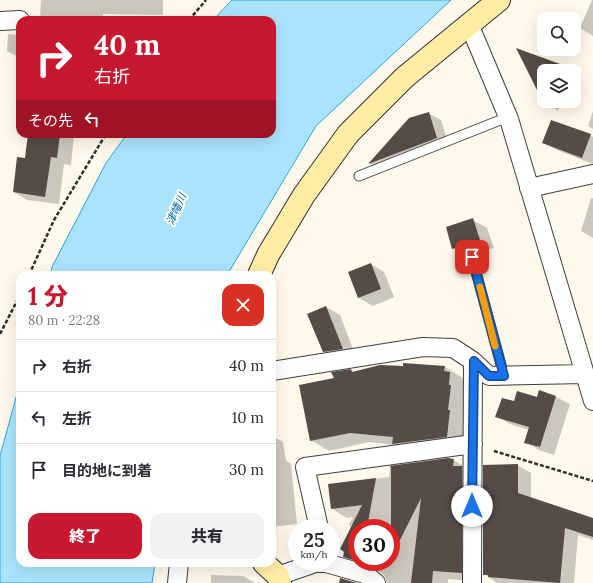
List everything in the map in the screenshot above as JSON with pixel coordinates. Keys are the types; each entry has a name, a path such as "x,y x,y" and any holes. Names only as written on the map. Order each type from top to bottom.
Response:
{"street":[{"path":"261,271 268,255 304,195 348,134 405,77 499,0"},
{"path":"0,21 16,20"},
{"path":"469,24 508,117 593,401"},
{"path":"529,188 593,174"},
{"path":"276,370 423,347 454,348 474,361 489,376 585,374"},
{"path":"472,583 474,361"},
{"path":"316,519 305,467 473,444"},
{"path":"340,566 364,574 376,583"},
{"path":"177,583 179,567"},
{"path":"274,574 288,570"}],"lane":[{"path":"359,176 508,117"},
{"path":"472,257 504,376"}],"path":[{"path":"192,16 206,0"},
{"path":"31,271 54,220 104,138"},
{"path":"0,334 16,303"},
{"path":"473,444 593,481"}],"water":[{"name":"津幡川","path":"232,0 451,0 316,126 229,271 51,271 106,163 124,138 276,138 276,16 217,16"},
{"path":"16,398 16,567 154,567 152,583 0,583 0,456"}],"building":[{"path":"516,48 560,64 537,64 537,90"},
{"path":"429,112 437,138 368,164 409,118"},
{"path":"551,120 591,134 582,158 542,143"},
{"path":"28,138 60,138 57,158 51,157 45,197 13,192 17,157 25,158"},
{"path":"473,218 480,240 452,249 446,227"},
{"path":"371,263 381,289 358,298 348,272"},
{"path":"326,306 343,349 323,352 307,314"},
{"path":"403,363 445,366 444,371 450,372 449,385 451,385 448,410 450,410 447,437 392,444 393,437 350,433 310,441 299,385 334,378 331,372 351,369 352,372 380,365 403,366"},
{"path":"539,390 556,396 540,447 524,443 529,427 495,417 502,398 514,401 517,391 537,397"},
{"path":"448,458 454,459 453,466 462,466 462,573 433,571 432,583 411,583 421,498 400,540 400,519 391,519 391,467 389,466"},
{"path":"518,464 518,493 593,518 593,537 565,528 560,583 488,577 488,575 483,575 483,465"},
{"path":"376,478 369,519 355,519 362,505 331,509 328,484"},
{"path":"348,533 348,558 343,557 344,552 340,549"},
{"path":"340,578 357,583 339,583"}],"slow traffic":[{"path":"480,287 495,346"}],"route":[{"path":"472,257 504,376 489,376 474,361 472,506"}]}
